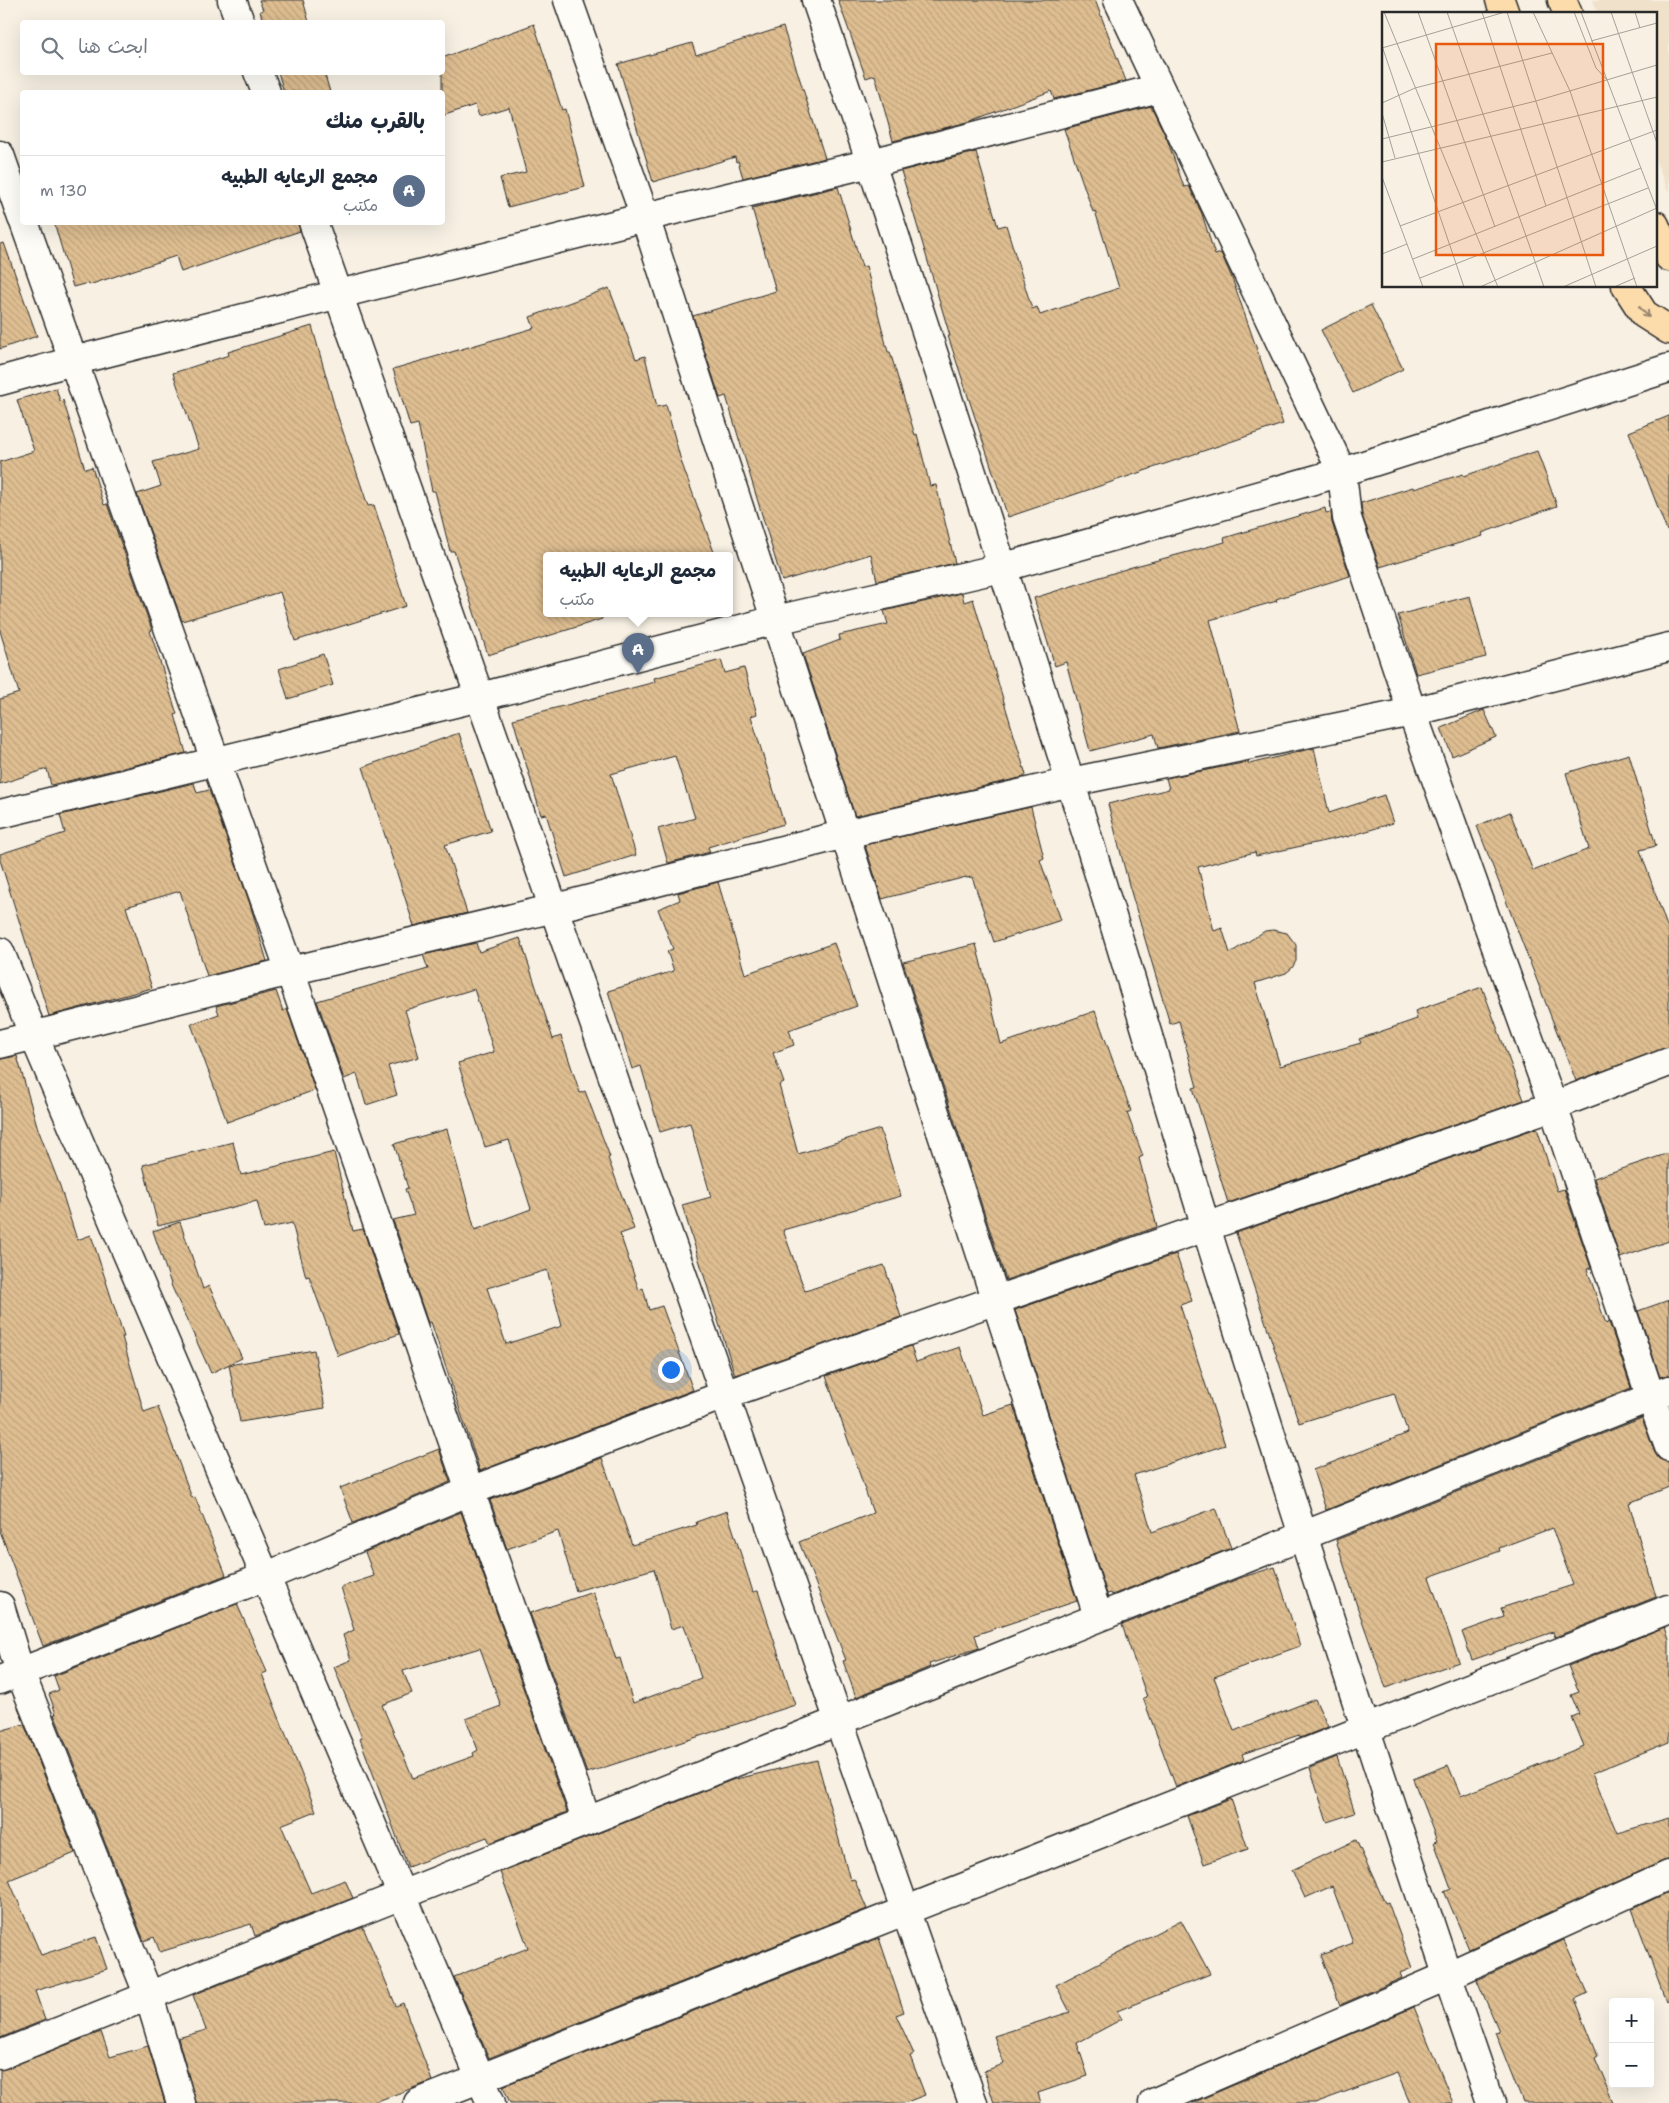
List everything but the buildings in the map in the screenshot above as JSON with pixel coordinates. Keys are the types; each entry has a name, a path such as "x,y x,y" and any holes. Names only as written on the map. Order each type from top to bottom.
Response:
{"highway":[{"path":"1500,0 1504,12"},
{"path":"1562,0 1567,12"},
{"path":"1656,227 1669,257"},
{"path":"1627,288 1644,314 1669,330"}],"street":[{"path":"232,0 239,20"},
{"path":"568,0 645,217 1098,1616"},
{"path":"816,0 871,163 1071,782 1206,1226 1304,1536 1447,1976 1491,2103"},
{"path":"1118,0 1342,472 1347,518 1412,712 1553,1106 1660,1394 1669,1446"},
{"path":"259,75 265,90"},
{"path":"0,381 645,217 871,163 1159,88"},
{"path":"0,155 20,212"},
{"path":"25,225 290,972 587,1821"},
{"path":"314,225 340,294 972,2103"},
{"path":"0,814 480,697 776,620 1001,568 1342,472 1669,368"},
{"path":"0,1044 555,908 845,834 1071,782 1412,712 1669,647"},
{"path":"0,952 34,1036 267,1576 491,2103"},
{"path":"10,1676 267,1576 470,1490 724,1395 1553,1106 1669,1062"},
{"path":"0,2055 839,1722 1098,1616 1660,1394"},
{"path":"0,1606 10,1676 149,1996 181,2103"},
{"path":"418,2103 1669,1609"},
{"path":"1153,2103 1447,1976 1669,1875"}],"shaded area":[{"path":"1593,0 1669,0 1669,194 1656,162 1656,12 1597,12"}],"place":[{"name":"مجمع الرعايه الطبيه","path":"638,674"}]}
